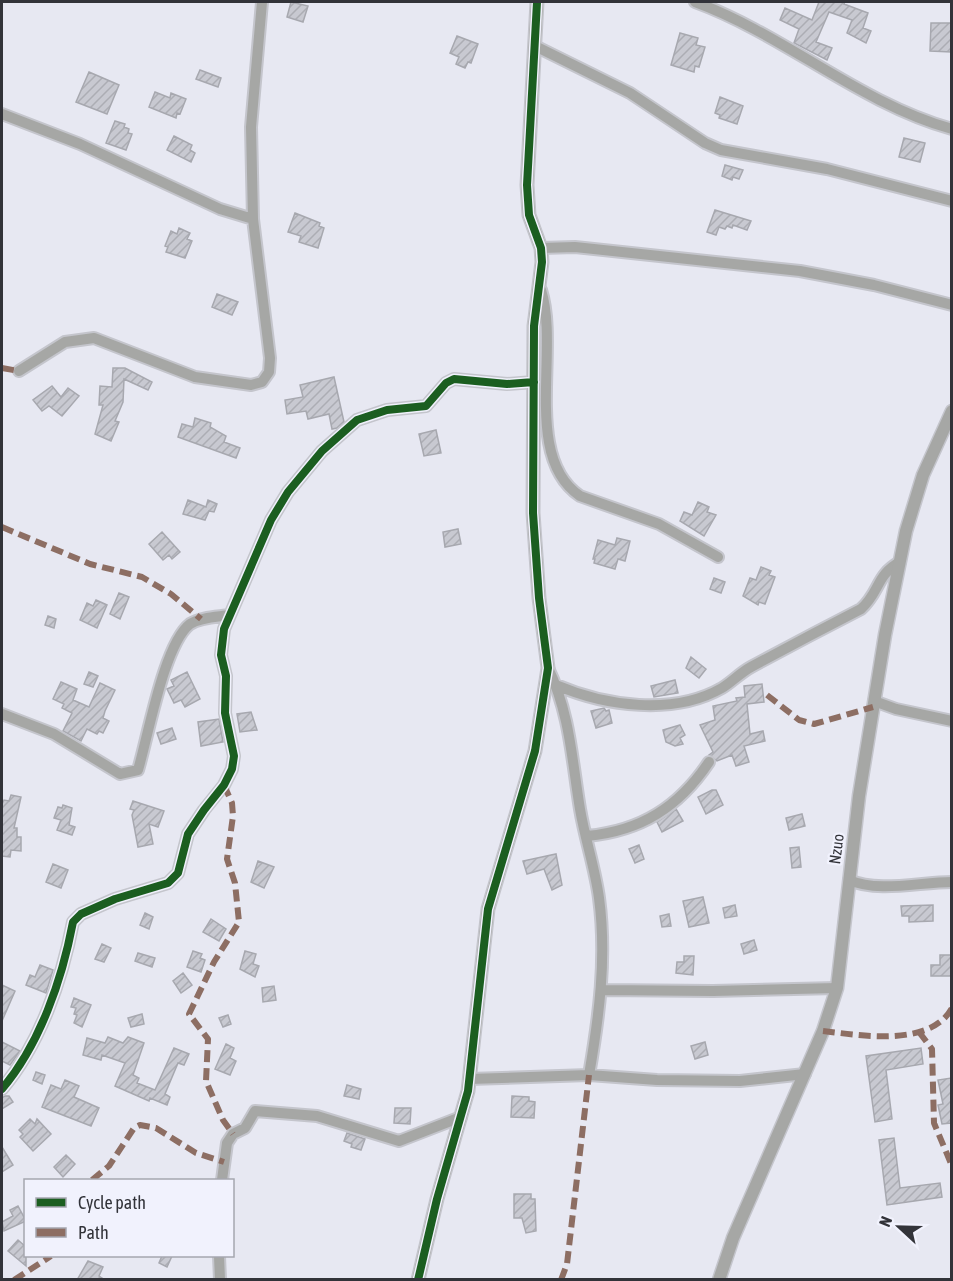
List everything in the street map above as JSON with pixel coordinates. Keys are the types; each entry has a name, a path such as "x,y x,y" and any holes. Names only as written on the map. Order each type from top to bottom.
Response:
{"street":[{"path":"19,371 65,342 94,338 195,377 251,385 262,382 269,372 270,358 253,219 251,127 262,2"},
{"path":"418,1280 436,1199 461,1117 469,1079 483,973 483,938 488,909 534,751 548,668 539,598 533,513 534,326 541,290 541,248 529,216 527,185 537,2"},
{"path":"695,2 727,14 861,90 951,129"},
{"path":"535,46 630,93 705,143 722,150 827,168 951,201"},
{"path":"2,114 80,144 220,208 253,219"},
{"path":"541,248 575,247 800,271 874,285 951,305"},
{"path":"541,290 548,320 545,383 550,455 558,474 570,490 580,496 659,524 718,557"},
{"path":"2,1089 17,1071 54,993 73,922 81,914 107,902 168,883 178,873 188,834 225,786 232,770 234,756 230,730 226,723 226,676 221,655 224,629 271,519 288,492 322,452 357,420 387,411 426,406 446,382 454,379 507,384 534,382"},
{"name":"Nzuo","path":"719,1280 733,1238 805,1074 837,988 849,879 874,701 900,562 923,475 951,411"},
{"path":"556,685 576,693 633,705 695,699 722,688 742,672 861,609 870,601 886,569 900,562"},
{"path":"2,714 54,734 120,774 138,770 160,684 177,641 190,625 201,619 230,615"},
{"path":"548,668 556,685 571,741 580,810 599,901 602,990 589,1076"},
{"path":"874,701 896,710 951,721"},
{"path":"587,836 612,834 636,827 658,816 678,801 695,783 709,762"},
{"path":"849,879 858,884 888,885 951,882"},
{"path":"602,990 713,991 837,988"},
{"path":"469,1079 589,1076 740,1081 805,1074"},
{"path":"222,1179 227,1143 233,1134 245,1128 255,1111 317,1116 399,1141 461,1117"},
{"path":"219,1257 220,1280"}],"building":[{"path":"291,2 308,6 303,22 287,17"},
{"path":"819,2 845,2 844,4 868,13 863,28 871,31 866,43 847,33 852,20 829,12 816,42 832,48 827,60 794,43 799,29 780,20 785,8 812,20"},
{"path":"931,23 951,23 951,52 930,51"},
{"path":"680,33 698,38 696,45 705,47 699,67 695,66 694,72 671,65"},
{"path":"457,36 478,44 471,63 468,62 465,68 456,64 459,57 450,53"},
{"path":"200,70 221,78 218,87 196,79"},
{"path":"89,72 119,85 107,114 76,102"},
{"path":"155,92 170,98 171,93 186,99 176,118 149,107"},
{"path":"720,97 743,106 737,124 719,118 720,115 715,113"},
{"path":"115,121 125,124 124,127 129,129 128,133 132,134 126,150 106,143"},
{"path":"174,136 192,145 190,150 195,153 191,162 167,150"},
{"path":"904,138 925,143 920,162 899,157"},
{"path":"725,165 743,170 739,179 733,177 732,180 722,176"},
{"path":"715,210 751,221 747,230 733,225 732,228 727,226 725,229 719,227 716,235 707,232"},
{"path":"295,213 320,223 319,226 324,228 318,248 299,242 301,236 288,232"},
{"path":"179,228 190,233 187,239 192,241 185,258 166,252 168,247 165,246 171,231 177,234"},
{"path":"217,294 238,302 232,315 212,307"},
{"path":"113,368 125,368 152,382 148,390 124,379 123,402 115,421 119,422 111,441 95,434 103,405 99,405 100,386 112,387"},
{"path":"334,377 344,422 337,428 332,429 329,414 308,419 306,411 287,414 285,400 303,397 300,385"},
{"path":"52,386 61,397 68,388 79,396 62,416 49,406 42,411 33,400"},
{"path":"195,418 211,423 210,427 226,436 224,442 240,448 236,458 178,437 182,424 193,427"},
{"path":"436,430 441,453 424,456 419,434"},
{"path":"188,500 206,507 208,500 217,504 214,512 209,511 205,520 183,514"},
{"path":"698,502 709,507 707,512 716,515 704,536 680,521 684,512 692,515"},
{"path":"458,529 461,544 445,547 443,532"},
{"path":"162,532 180,552 172,559 169,555 163,560 149,544"},
{"path":"617,538 630,541 625,561 618,559 615,569 594,563 598,540 615,545"},
{"path":"761,567 771,571 769,575 775,577 765,604 759,602 758,605 743,596 750,578 756,580"},
{"path":"714,578 725,582 721,593 710,589"},
{"path":"119,593 129,597 120,619 110,614"},
{"path":"96,600 107,605 97,628 80,620 87,603 93,606"},
{"path":"48,616 56,619 54,628 45,625"},
{"path":"691,657 706,669 699,678 686,668"},
{"path":"89,672 98,676 93,687 84,684"},
{"path":"187,672 200,699 185,707 181,700 174,703 167,689 174,686 171,680"},
{"path":"675,680 678,693 654,697 651,686"},
{"path":"61,682 77,689 73,700 89,707 100,683 115,690 103,718 109,721 103,733 99,731 97,734 87,729 81,741 63,731 72,713 62,708 64,704 53,699"},
{"path":"762,684 764,702 747,704 750,734 763,731 765,741 744,746 749,762 736,766 732,755 717,761 709,755 713,752 700,725 715,720 713,706 745,697 744,686"},
{"path":"604,708 606,711 609,710 612,723 596,728 591,711"},
{"path":"251,712 257,730 240,732 237,714"},
{"path":"219,719 223,742 201,746 198,722"},
{"path":"680,725 685,735 680,738 683,744 675,746 666,742 663,730"},
{"path":"172,728 176,739 161,744 157,733"},
{"path":"716,790 723,805 706,814 698,797"},
{"path":"11,795 21,797 14,828 17,828 17,837 21,837 21,851 11,850 10,857 2,856 2,804 4,800 9,801"},
{"path":"133,801 164,811 158,827 149,824 153,844 138,847 132,815 134,810 130,809"},
{"path":"63,805 72,808 69,825 75,827 72,835 57,830 61,820 54,818 58,807 62,808"},
{"path":"676,809 683,821 662,832 657,822"},
{"path":"802,814 805,826 789,830 786,818"},
{"path":"639,845 644,859 635,863 629,849"},
{"path":"799,847 801,867 792,868 790,848"},
{"path":"556,854 562,885 552,890 544,869 527,874 523,861"},
{"path":"258,861 274,867 264,888 251,882"},
{"path":"53,864 68,870 61,888 46,882"},
{"path":"703,897 709,923 689,927 683,901"},
{"path":"735,905 737,916 725,918 723,908"},
{"path":"933,905 933,921 909,922 909,916 902,916 901,906"},
{"path":"145,913 153,917 149,929 140,925"},
{"path":"669,914 671,926 662,927 660,916"},
{"path":"211,919 226,929 219,941 203,932"},
{"path":"754,940 757,950 744,954 741,944"},
{"path":"102,944 111,948 104,962 95,959"},
{"path":"193,951 202,954 200,958 205,960 201,972 187,967"},
{"path":"245,951 256,954 253,964 259,966 255,977 240,969"},
{"path":"138,953 155,958 152,967 135,961"},
{"path":"940,955 951,955 951,976 931,976 931,965 940,965"},
{"path":"684,956 694,956 693,975 676,973 677,962 684,962"},
{"path":"40,965 53,970 46,993 26,985 30,975 35,977"},
{"path":"183,973 192,985 181,993 173,981"},
{"path":"2,985 15,991 2,1021"},
{"path":"274,986 276,1000 263,1002 262,988"},
{"path":"74,998 91,1005 82,1027 74,1023 77,1015 74,1014 76,1008 71,1007"},
{"path":"142,1014 144,1024 131,1027 128,1018"},
{"path":"228,1015 231,1024 223,1027 219,1018"},
{"path":"108,1037 123,1043 128,1037 144,1043 133,1075 139,1078 137,1083 155,1090 174,1048 189,1054 184,1065 178,1063 165,1094 170,1097 167,1105 150,1098 149,1101 115,1086 125,1063 102,1055 101,1060 83,1055 87,1038 105,1043"},
{"path":"2,1042 20,1051 10,1065 2,1061"},
{"path":"705,1042 708,1055 695,1059 691,1046"},
{"path":"226,1044 234,1048 230,1058 236,1061 230,1075 215,1069"},
{"path":"921,1048 923,1064 886,1070 892,1119 875,1122 866,1056"},
{"path":"36,1072 45,1075 42,1084 33,1080"},
{"path":"951,1078 951,1123 942,1124 938,1105 943,1104 938,1080"},
{"path":"65,1080 79,1086 74,1097 99,1108 91,1126 42,1107 51,1085 61,1089"},
{"path":"347,1085 361,1089 359,1099 344,1096"},
{"path":"9,1096 13,1102 2,1109 2,1098"},
{"path":"512,1096 529,1097 529,1101 535,1102 534,1118 511,1117"},
{"path":"395,1108 411,1108 410,1124 394,1123"},
{"path":"30,1119 35,1124 37,1119 51,1134 33,1151 20,1137 23,1134 19,1130"},
{"path":"347,1133 365,1139 361,1150 351,1147 352,1144 344,1141"},
{"path":"894,1138 900,1188 940,1183 942,1197 887,1205 879,1140"},
{"path":"2,1147 13,1165 2,1172"},
{"path":"66,1155 75,1164 63,1177 54,1167"},
{"path":"514,1194 531,1194 531,1199 535,1199 536,1231 526,1233 522,1218 514,1218"},
{"path":"18,1206 24,1222 4,1231 2,1222 13,1216 10,1210"},
{"path":"18,1240 24,1245 26,1266 8,1251"},
{"path":"162,1257 172,1257 167,1267 159,1263"},
{"path":"88,1261 103,1267 99,1276 105,1280 77,1280"}],"marked path":[{"path":"2,368 19,371"},
{"path":"2,527 90,564 142,577 171,594 201,619"},
{"path":"767,695 799,720 814,724 873,707"},
{"path":"224,785 232,803 233,816 227,859 235,883 239,922 214,962 189,1014 208,1039 206,1081 223,1120 233,1134"},
{"path":"823,1031 874,1036 911,1034 928,1029 942,1021 952,1008"},
{"path":"919,1032 932,1049 934,1123 952,1166"},
{"path":"561,1280 567,1264 589,1075"},
{"path":"93,1179 109,1166 134,1128 140,1125 156,1128 196,1153 224,1162"},
{"path":"14,1280 49,1257"}],"cycle path":[{"path":"418,1280 437,1199 468,1091 488,909 535,751 548,668 539,598 533,513 534,326 542,262 541,248 529,215 527,185 537,2"},
{"path":"2,1089 28,1052 48,1010 63,966 73,922 81,914 115,899 168,883 178,873 188,834 224,785 232,769 234,756 225,713 226,676 221,655 224,629 271,520 288,492 322,451 357,420 387,410 426,406 446,383 454,379 507,384 534,382"}]}
